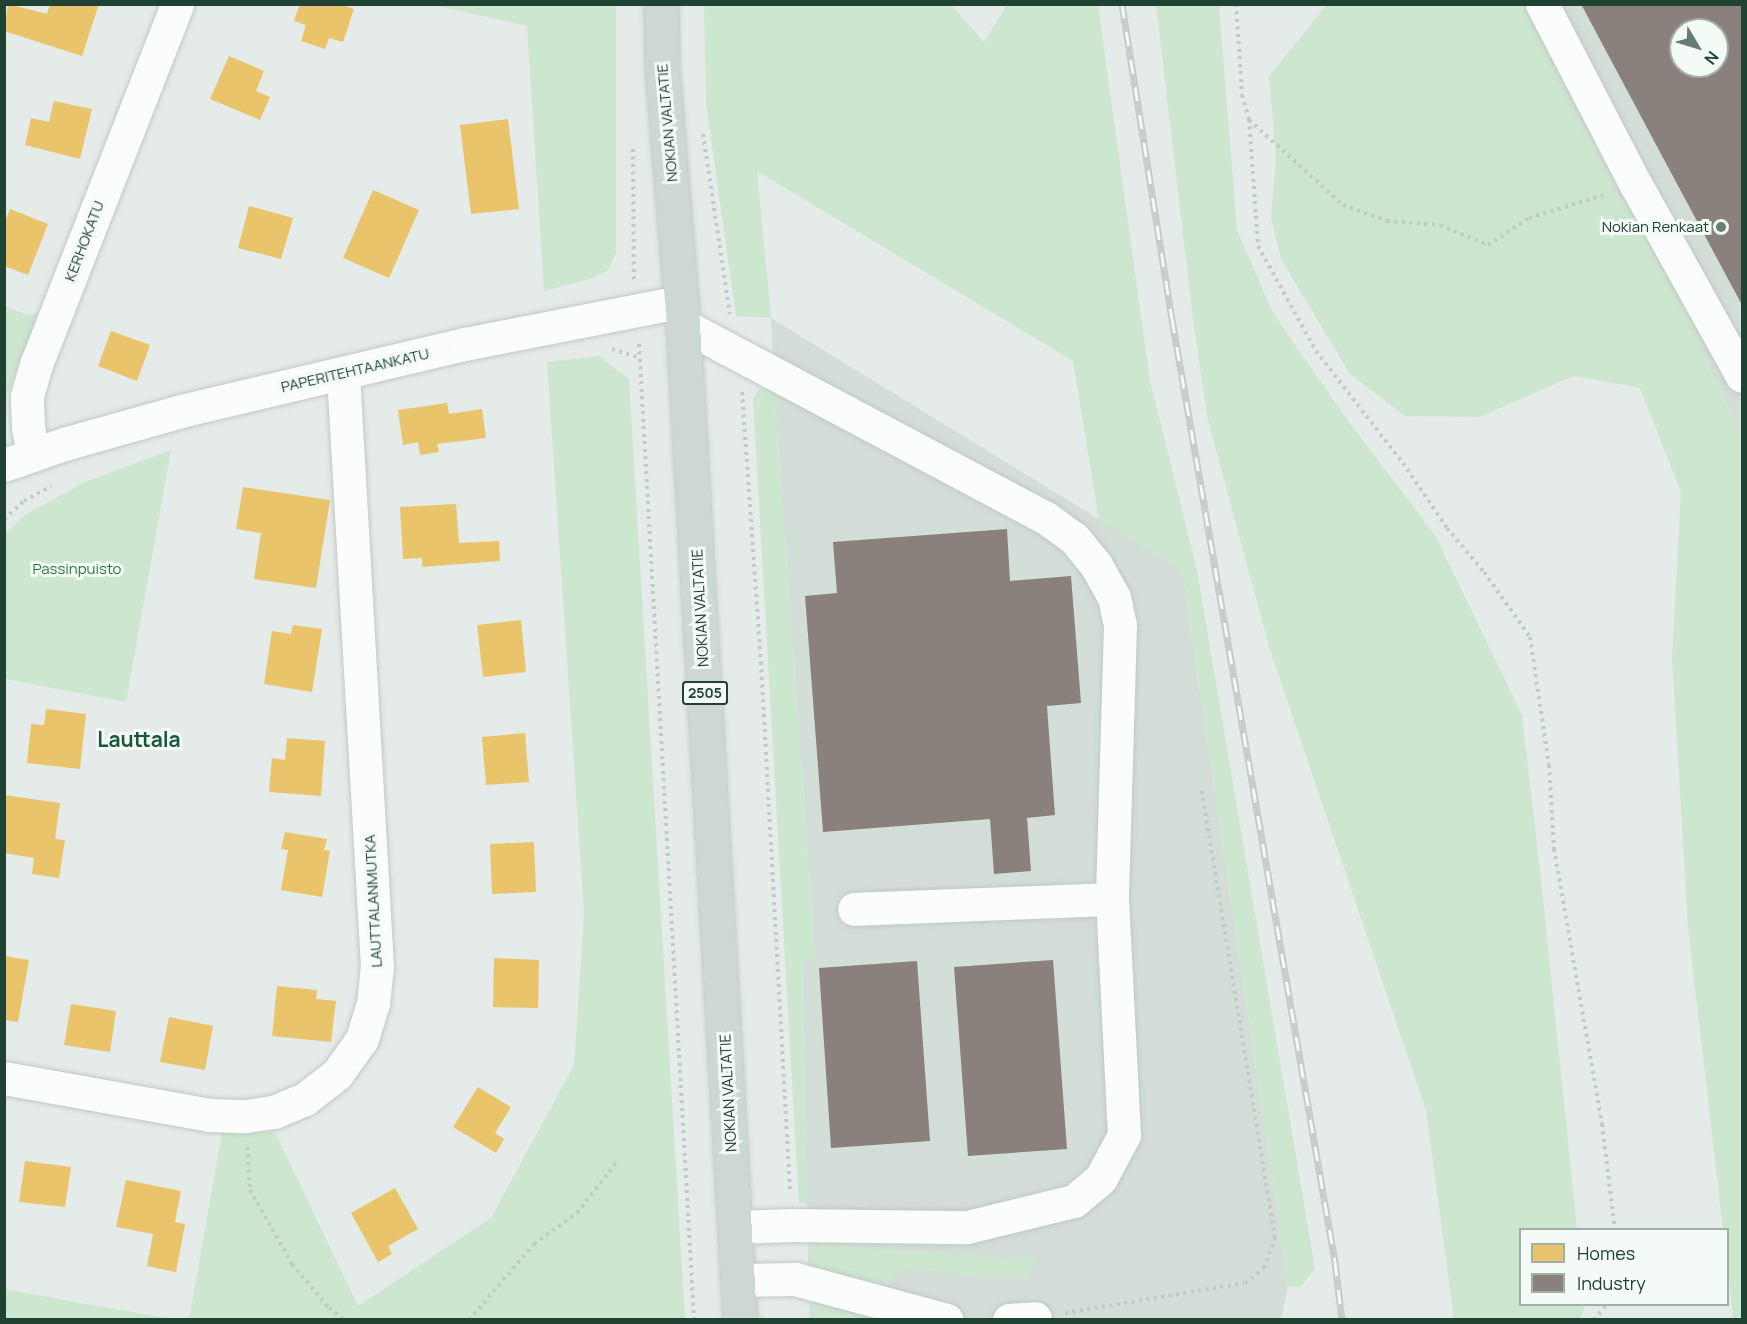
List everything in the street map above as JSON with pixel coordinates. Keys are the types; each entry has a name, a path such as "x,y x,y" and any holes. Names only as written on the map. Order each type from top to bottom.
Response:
{"main road":[{"name":"NOKIAN VALTATIE","path":"661,4 662,68 681,313 740,1320"}],"street":[{"name":"KERHOKATU","path":"19,460 28,428 27,396 37,362 177,4"},
{"path":"1542,4 1636,184 1743,376"},
{"name":"PAPERITEHTAANKATU","path":"19,460 185,410 465,344 681,313"},
{"path":"681,313 735,354 1046,519 1074,538 1096,565 1114,597 1120,624 1112,899 1124,1135 1101,1178 1074,1201 967,1227 792,1225 735,1227"},
{"name":"LAUTTALANMUTKA","path":"4,1078 208,1115 245,1116 274,1112 305,1099 337,1074 362,1039 373,1004 377,967 343,373"},
{"path":"854,909 1112,899"},
{"path":"738,1280 795,1279 947,1320"}],"path":[{"path":"1236,4 1242,95 1249,119 1258,246 1316,351 1403,463 1447,528 1530,637 1549,765 1554,849 1602,1124 1615,1228"},
{"path":"1249,119 1343,205 1387,221 1440,225 1488,245 1529,218 1636,184"},
{"path":"702,126 744,403 792,1225"},
{"path":"640,358 694,1320"},
{"path":"4,519 24,501"},
{"path":"1022,1319 1245,1283 1264,1268 1275,1238 1201,788"},
{"path":"245,1116 250,1190 292,1264 329,1308 344,1320"},
{"path":"469,1320 534,1244 577,1213 617,1162"},
{"path":"1594,1320 1606,1306"}],"shaded area":[{"path":"1529,5 1742,5 1742,437 1701,350 1705,348"},
{"path":"771,318 1182,570 1288,1286 1281,1319 895,1319 809,1297 802,961 815,955 774,388"}],"green space":[{"path":"434,5 616,5 616,253 608,270 594,278 544,291 527,26"},
{"path":"704,5 951,5 984,42 1007,5 1098,5 1150,381 1197,570 1315,1269 1300,1287 1288,1286 1182,570 1099,520 1073,361 757,171 771,318 736,316 706,104"},
{"path":"1156,5 1219,5 1237,230 1273,313 1351,425 1435,535 1522,715 1577,1228 1519,1228 1519,1306 1585,1306 1580,1319 1454,1319 1426,1110 1269,647 1207,416 1193,319"},
{"path":"1327,5 1529,5 1706,348 1701,351 1742,437 1742,1319 1733,1319 1729,1281 1729,1228 1723,1228 1688,928 1672,657 1681,492 1640,388 1574,376 1479,417 1405,416 1350,374 1281,259 1271,219 1276,158 1269,76"},
{"path":"5,306 27,315 36,314 42,307 5,399"},
{"path":"599,356 629,379 685,1319 189,1320 222,1132 275,1132 358,1306 491,1218 574,1065 584,913 547,362"},
{"path":"774,388 815,956 802,962 807,1203 799,1203 753,399 759,389"},
{"name":"Passinpuisto","path":"171,450 126,702 5,679 5,534 25,515 85,482"},
{"path":"808,1244 1035,1259 1029,1277 987,1278 906,1268 881,1287 809,1269"},
{"path":"4,1289 80,1303 173,1319 5,1319"},
{"path":"809,1297 895,1319 810,1319"}],"building: Homes":[{"path":"8,4 47,14 50,4 99,4 82,56 4,31"},
{"path":"300,4 340,4 354,9 343,42 329,38 325,49 301,41 306,25 294,21"},
{"path":"229,56 264,71 256,91 270,97 260,120 210,99"},
{"path":"54,101 92,109 80,159 25,145 31,118 49,122"},
{"path":"508,119 519,209 471,214 460,125"},
{"path":"373,190 419,210 389,278 343,258"},
{"path":"249,206 293,218 281,259 238,248"},
{"path":"10,209 48,224 28,275 4,266 4,224"},
{"path":"111,331 150,345 137,381 98,366"},
{"path":"447,403 449,414 482,409 486,438 437,444 439,452 420,455 418,442 403,445 398,410"},
{"path":"243,487 330,500 316,588 254,579 261,533 236,529"},
{"path":"456,504 459,543 499,541 500,561 422,567 422,558 403,559 400,507"},
{"path":"521,620 526,672 483,677 477,625"},
{"path":"293,625 322,629 312,692 264,684 272,631 291,634"},
{"path":"46,709 86,714 80,769 27,763 31,724 44,725"},
{"path":"525,733 529,782 486,785 482,737"},
{"path":"287,738 325,741 321,796 269,792 272,758 285,760"},
{"path":"4,795 60,803 55,839 65,840 59,878 32,874 34,858 4,853"},
{"path":"285,832 327,839 324,850 330,851 322,897 281,890 288,850 281,849"},
{"path":"534,842 536,892 492,894 490,844"},
{"path":"4,956 29,960 18,1022 4,1020"},
{"path":"494,958 539,960 538,1008 493,1007"},
{"path":"277,986 317,990 316,999 336,1001 331,1042 272,1036"},
{"path":"71,1004 116,1011 110,1052 64,1045"},
{"path":"169,1017 213,1026 205,1070 160,1062"},
{"path":"478,1087 511,1107 495,1133 504,1139 496,1153 453,1127"},
{"path":"25,1161 71,1167 65,1207 19,1202"},
{"path":"126,1180 181,1191 175,1222 185,1224 176,1272 147,1266 153,1234 116,1227"},
{"path":"395,1188 418,1229 388,1246 392,1254 378,1262 351,1213"}],"building: Industry":[{"name":"Nokian Renkaat","path":"1581,4 1742,4 1742,305"},
{"path":"1007,529 1010,581 1071,576 1081,703 1047,706 1055,815 1027,818 1031,871 994,874 990,819 823,832 805,596 837,593 833,542"},
{"path":"1053,960 1067,1149 968,1156 954,967"},
{"path":"917,961 930,1141 831,1148 819,968"}],"railway":[{"path":"1122,4 1172,319 1335,1262 1342,1320"}],"place":[{"name":"Nokian Renkaat","path":"1721,227"}],"district":[{"name":"Lauttala","path":"139,739"}]}
